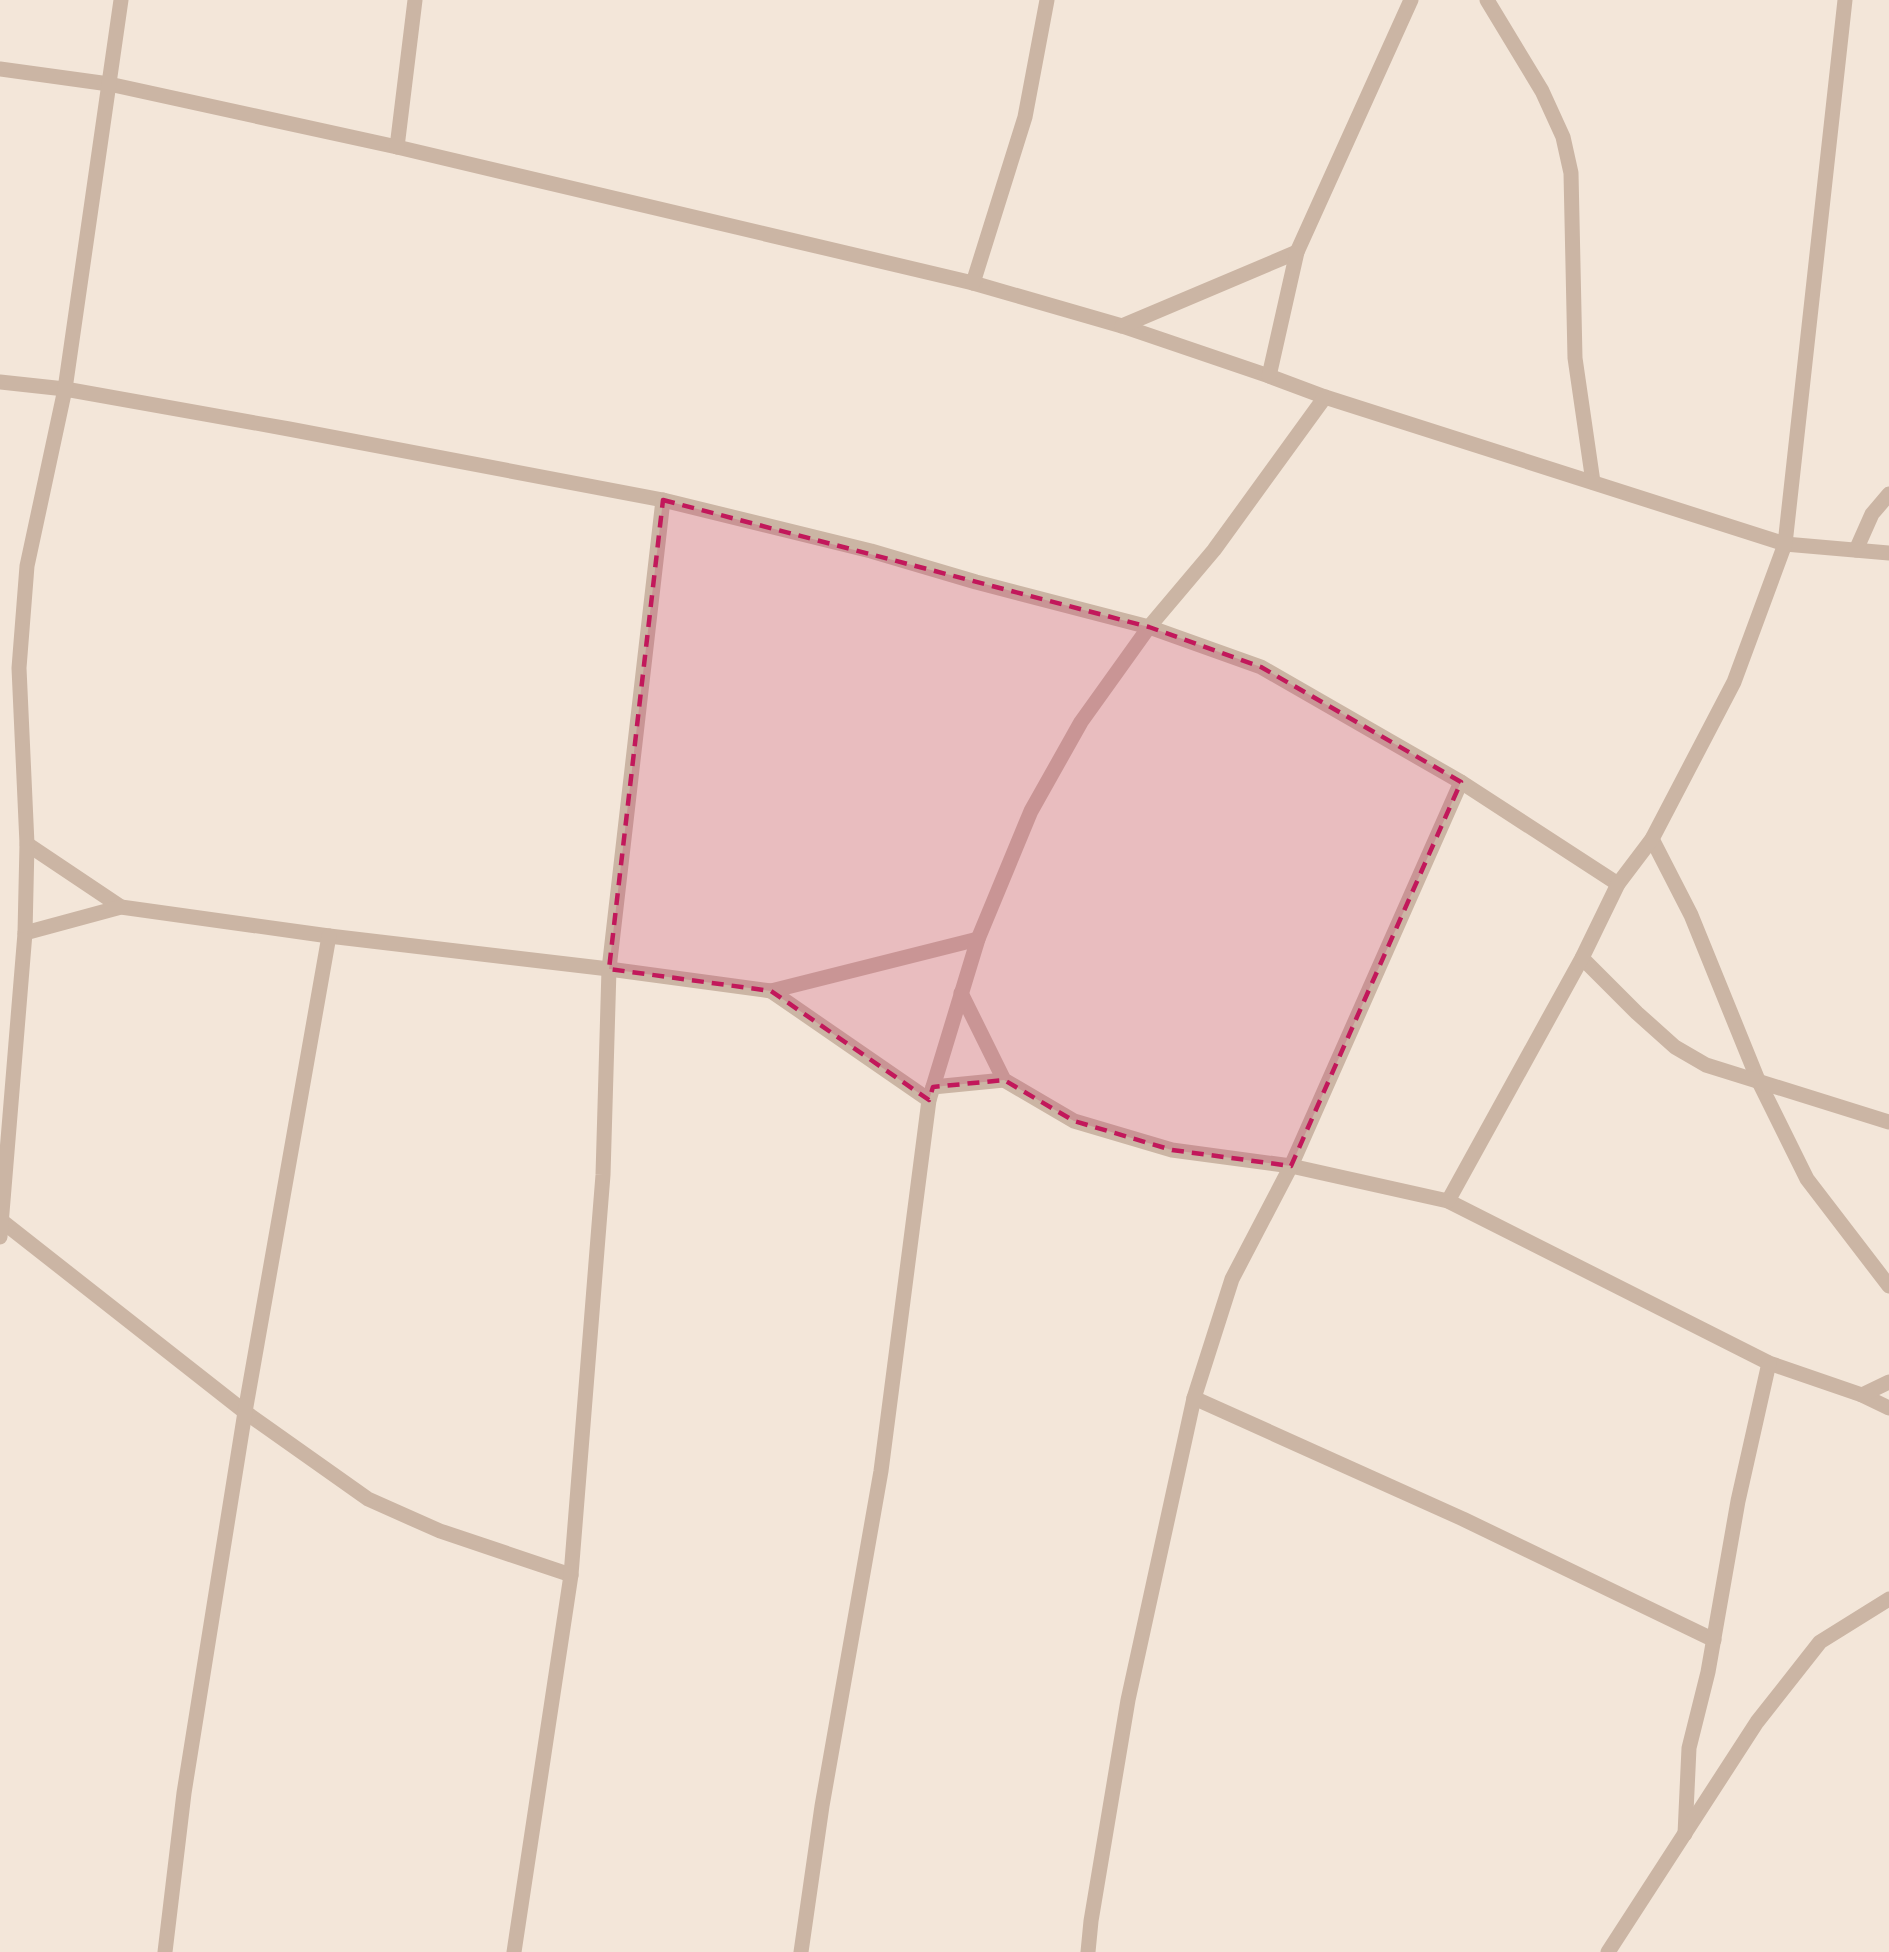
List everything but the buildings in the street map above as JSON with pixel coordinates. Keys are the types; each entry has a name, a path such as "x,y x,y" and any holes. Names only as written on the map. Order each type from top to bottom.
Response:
{"street":[{"path":"121,0 65,389 27,566 19,668 27,844 25,933 1,1230 245,1412 368,1499 440,1531 571,1575"},
{"path":"396,147 416,0"},
{"path":"973,283 1025,117 1047,0"},
{"path":"1269,376 1297,252 1411,0"},
{"path":"1487,0 1542,91 1563,137 1571,173 1575,358 1593,482"},
{"path":"1448,1201 1582,958 1618,884 1652,839 1734,682 1785,543 1845,0"},
{"path":"0,69 109,84 396,147 973,283 1122,326 1325,397 1785,543 1889,553"},
{"path":"1122,326 1297,252"},
{"path":"0,382 65,389 290,429 663,500 871,551 976,582 1149,627 1261,667 1461,782 1618,884"},
{"path":"801,1952 822,1806 881,1471 931,1093 978,939 1031,811 1081,722 1149,627 1214,550 1325,397"},
{"path":"1856,550 1872,514 1889,494"},
{"path":"514,1952 571,1575 603,1176 609,969 663,500"},
{"path":"1088,1952 1091,1921 1128,1700 1194,1398 1232,1279 1291,1166 1461,782"},
{"path":"1652,839 1691,915 1758,1080 1807,1179 1889,1286"},
{"path":"27,844 121,907"},
{"path":"25,933 121,907 329,936 609,969 771,991 978,939"},
{"path":"165,1952 184,1793 245,1412 329,936"},
{"path":"1582,958 1675,1047 1706,1065 1889,1122"},
{"path":"771,991 931,1093 1004,1080"},
{"path":"961,993 1004,1080 1074,1121 1172,1150 1291,1166 1448,1201 1769,1363 1862,1395 1889,1408"},
{"path":"1685,1834 1689,1748 1714,1640 1738,1502 1769,1363"},
{"path":"1862,1395 1889,1382"},
{"path":"1194,1398 1463,1519 1714,1640"},
{"path":"1608,1952 1757,1722 1820,1642 1889,1599"}],"highlighted area":[{"path":"663,500 1149,627 1261,667 1461,782 1291,1166 1172,1150 1074,1121 1004,1080 933,1087 929,1100 771,991 609,969"}]}
